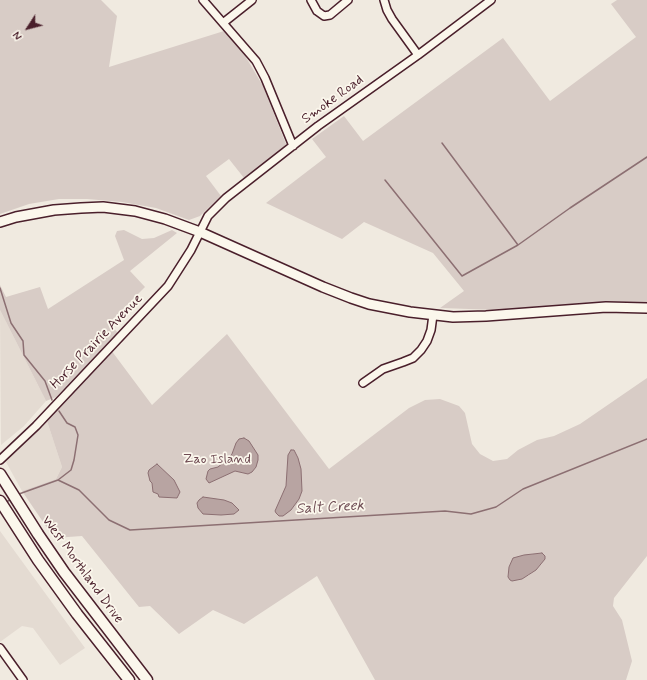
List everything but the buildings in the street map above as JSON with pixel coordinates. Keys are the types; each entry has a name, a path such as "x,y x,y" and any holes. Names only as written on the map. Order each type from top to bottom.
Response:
{"highway":[{"name":"West Morthland Drive","path":"0,474 64,572 147,680"},
{"name":"West Morthland Drive","path":"0,501 38,560 77,614 129,680"}],"main road":[{"path":"0,222 54,210 103,207 135,211 165,219 200,232 351,298 369,304 410,312 433,315 486,316 606,307 647,308"}],"street":[{"path":"203,0 250,53 261,70 293,146"},
{"path":"223,23 252,0"},
{"path":"311,0 317,11 324,16 330,15 348,0"},
{"path":"384,0 392,19 418,55"},
{"name":"Smoke Road","path":"200,232 208,216 226,198 318,126 418,55 491,0"},
{"name":"Horse Prairie Avenue","path":"0,460 36,426 168,286 191,250 200,232"},
{"path":"363,383 383,369 413,358 427,341 431,330 433,315"},
{"path":"0,648 23,680"}],"shaded area":[{"path":"0,310 46,401 24,426 1,445"},
{"path":"46,418 62,467 56,479 22,491 6,462"},
{"path":"244,438 249,441 258,455 256,467 248,474 235,471 209,483 206,479 208,471 218,467 229,458 239,439"},
{"path":"291,450 294,450 301,469 302,491 299,499 291,510 283,516 279,516 275,511 286,486 288,455"},
{"path":"157,464 174,480 180,492 177,498 159,497 158,494 153,492 152,483 148,473 149,470"},
{"path":"203,497 224,500 232,503 239,510 234,514 203,514 198,508 197,503"},
{"path":"0,531 85,648 60,665 33,628 22,626 0,642"},
{"path":"542,553 545,556 545,559 536,570 522,579 510,580 508,577 509,567 513,558"}],"green space":[{"path":"0,0 101,0 117,16 109,67 224,31 244,54 263,86 286,144 284,148 244,178 229,159 206,176 221,196 200,216 189,220 156,208 122,202 87,199 59,199 29,204 0,214"},
{"path":"617,0 647,0 647,304 607,302 498,310 440,308 464,291 433,253 364,222 342,239 266,203 326,157 312,139 344,116 363,141 503,38 550,101 636,37 611,4"},
{"path":"124,230 142,239 154,238 172,230 177,233 130,271 145,287 109,323 118,333 56,397 46,401 0,310 0,285 6,297 40,287 48,309 124,260 115,236 117,231"},
{"name":"Zao Island","path":"227,334 329,469 409,408 425,400 440,399 459,406 465,413 472,444 480,454 493,461 507,459 518,450 537,440 554,436 580,424 647,378 647,556 614,598 613,606 622,620 632,661 626,680 375,680 317,576 244,624 213,610 179,634 150,606 139,607 82,536 54,538 22,491 56,479 62,467 46,418 111,350 152,405","holes":["542,553 542,563 528,576 508,577 509,567 532,554"]}],"waterway":[{"path":"442,143 518,245"},
{"path":"385,180 462,276 518,245 570,208 647,157"},
{"path":"0,288 11,323 23,341 24,355 45,381 52,400"},
{"path":"58,480 71,470 78,435 75,427 67,423 59,411"},
{"name":"Salt Creek","path":"19,494 58,480 79,490 109,520 130,530 445,511 471,514 496,507 523,489 647,439"},
{"name":"Salt Creek","path":"6,502 10,500"}]}
